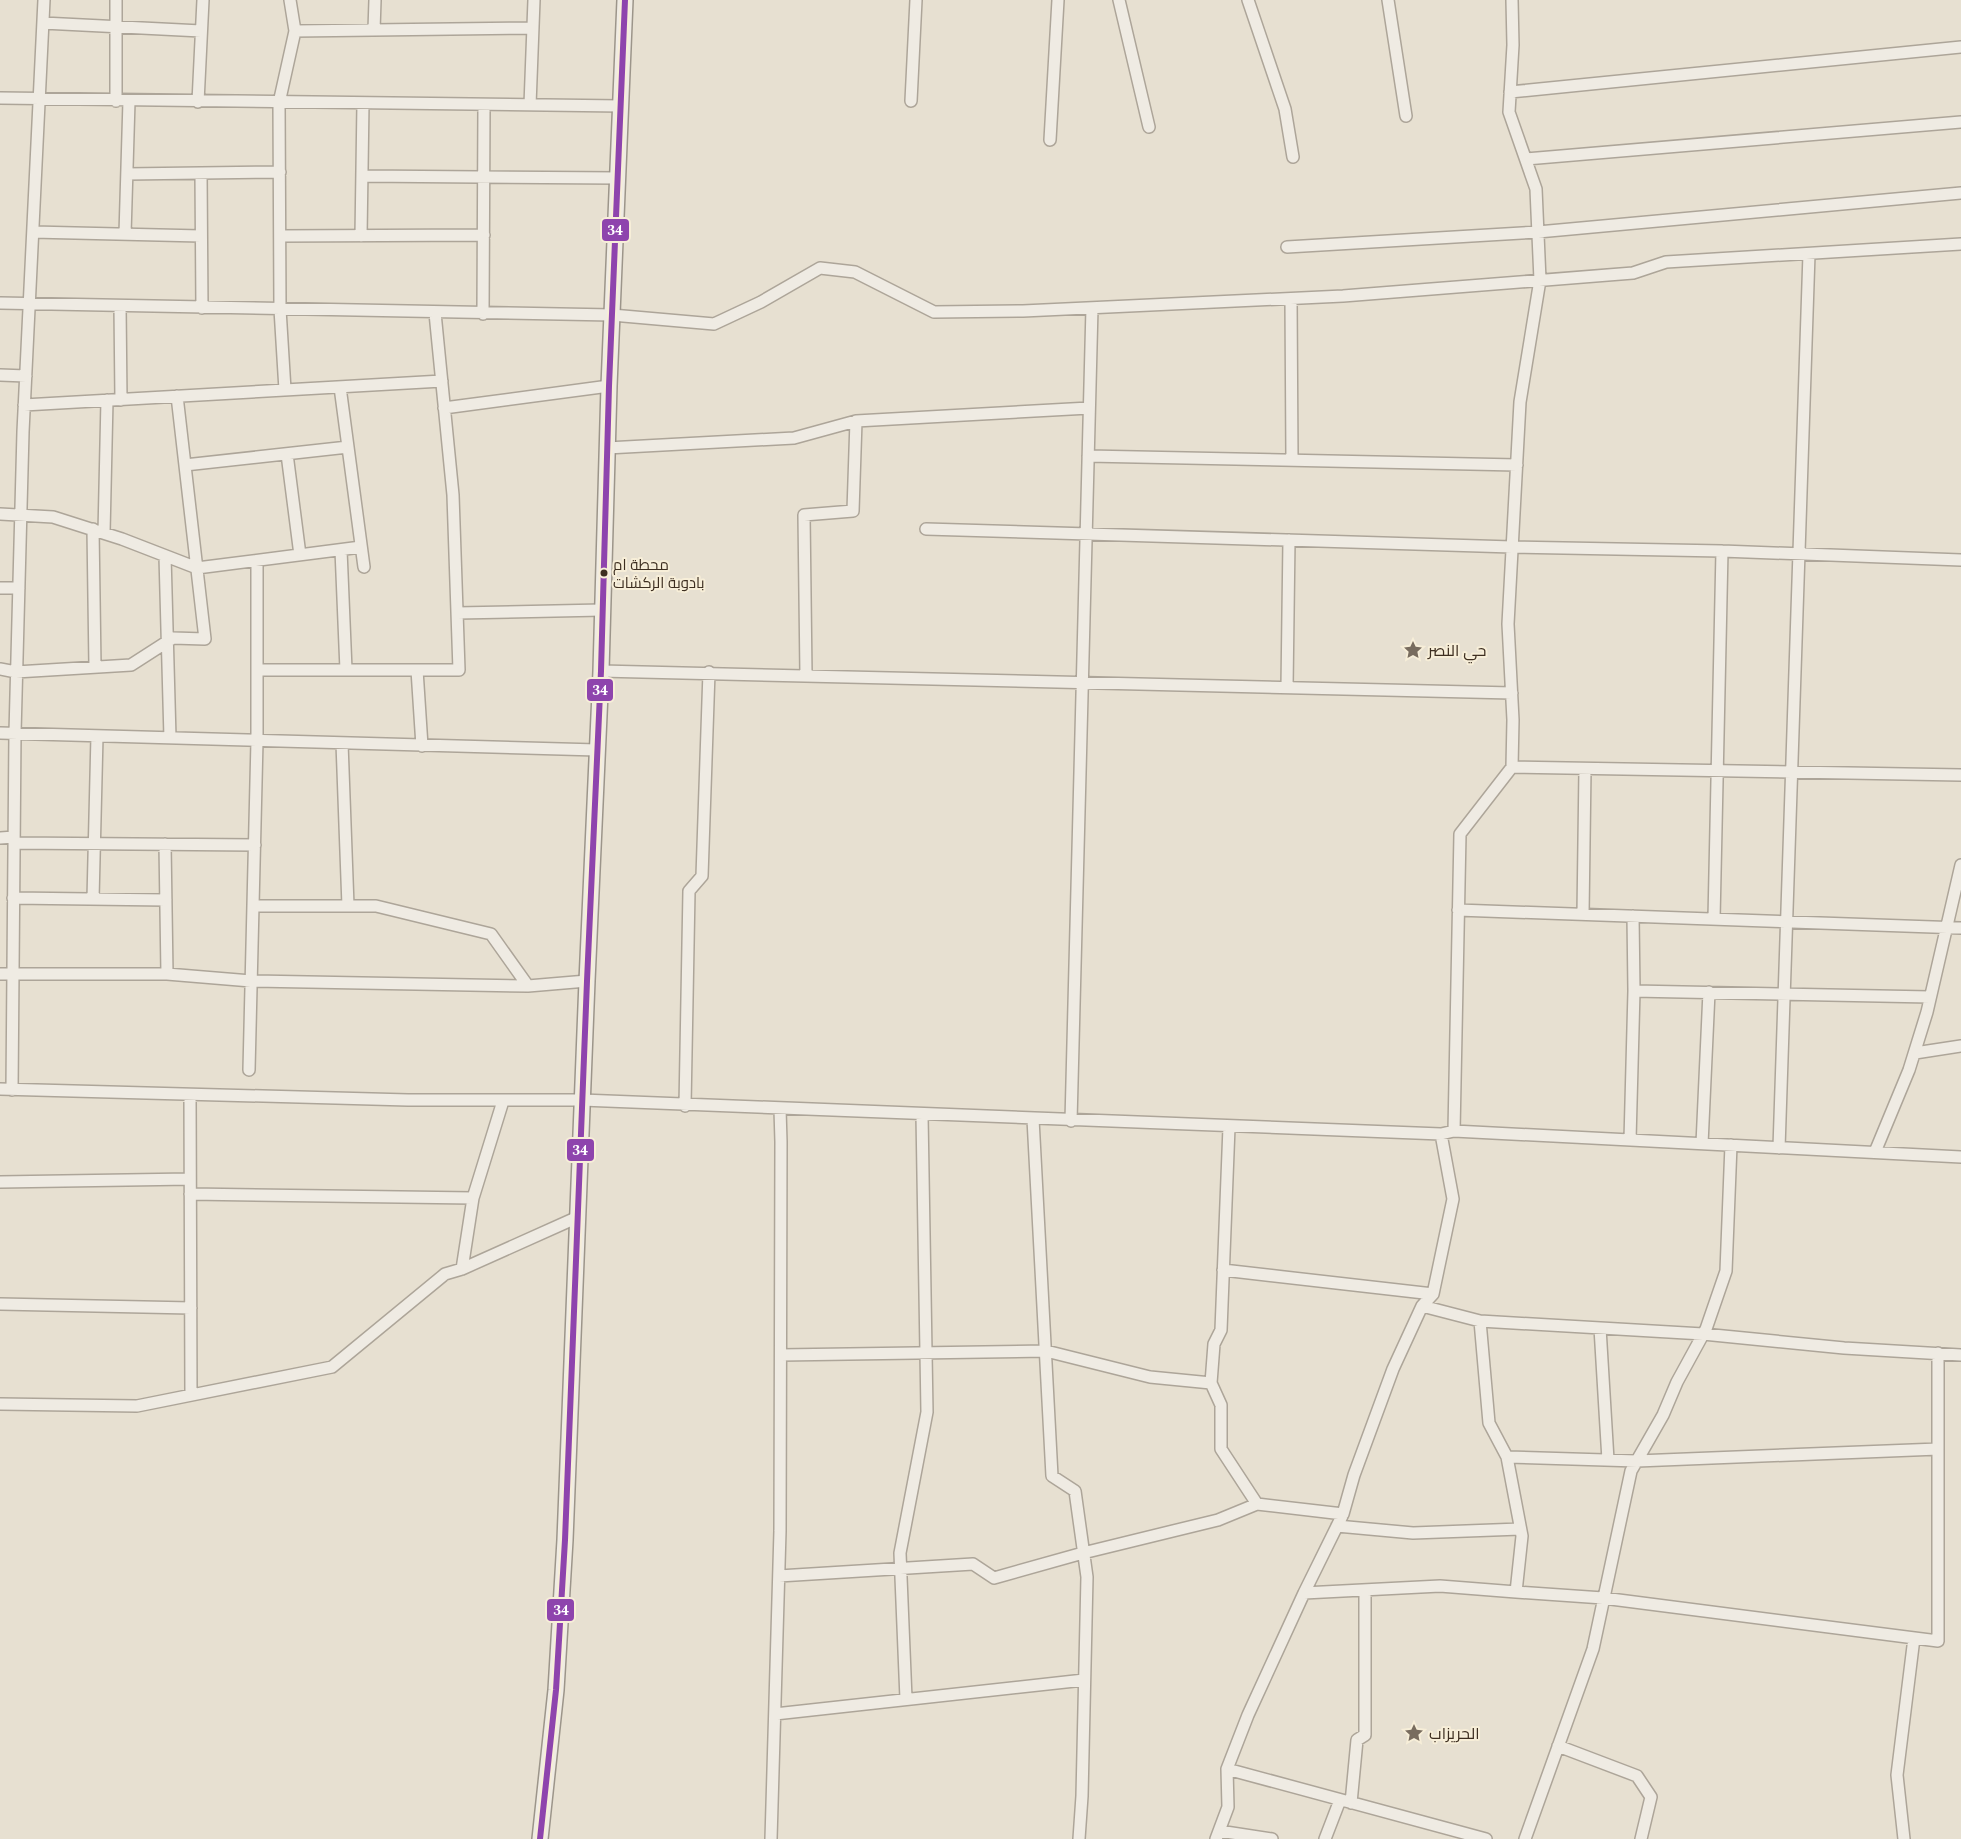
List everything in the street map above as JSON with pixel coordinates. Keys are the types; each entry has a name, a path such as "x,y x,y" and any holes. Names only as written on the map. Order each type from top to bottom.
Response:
{"main road":[{"path":"540,1839 557,1681 565,1540 601,671 609,386 625,0"}],"street":[{"path":"44,0 24,405 16,672 13,975 6,1089 503,1101 582,1100 685,1106 1228,1127 1441,1134 1454,1131 1961,1156"},
{"path":"116,0 116,101"},
{"path":"198,102 203,0"},
{"path":"285,390 280,309 279,102 296,31 290,0"},
{"path":"374,30 375,0"},
{"path":"530,105 534,0"},
{"path":"911,101 916,0"},
{"path":"1050,140 1058,0"},
{"path":"1119,0 1149,127"},
{"path":"1248,0 1286,109 1293,157"},
{"path":"1388,0 1406,116"},
{"path":"1454,1131 1460,834 1512,768 1513,720 1508,624 1516,465 1520,402 1540,280 1536,189 1509,112 1513,45 1512,0"},
{"path":"43,23 201,32"},
{"path":"296,31 533,28"},
{"path":"1510,92 1961,47"},
{"path":"0,98 116,101 621,106"},
{"path":"125,234 129,101"},
{"path":"361,236 364,103"},
{"path":"483,314 484,105"},
{"path":"1526,159 1961,122"},
{"path":"127,174 280,172"},
{"path":"201,173 202,308"},
{"path":"362,176 618,178"},
{"path":"1287,247 1538,232 1961,193"},
{"path":"33,232 201,236"},
{"path":"280,236 484,235"},
{"path":"0,303 483,314 612,315 714,324 761,302 820,268 855,272 934,312 1023,311 1291,299 1633,273 1666,262 1961,244"},
{"path":"1780,1148 1809,254"},
{"path":"1291,299 1292,460"},
{"path":"120,306 121,400"},
{"path":"1071,1121 1092,308"},
{"path":"257,670 459,670 453,495 435,313"},
{"path":"0,375 26,376"},
{"path":"24,405 442,381"},
{"path":"444,408 609,386"},
{"path":"340,387 364,567"},
{"path":"0,669 16,672 131,665 173,638 205,639 176,396"},
{"path":"104,533 107,400"},
{"path":"607,448 794,438 856,421 1089,408"},
{"path":"806,675 804,515 853,511 856,421"},
{"path":"185,465 348,447"},
{"path":"287,454 300,555"},
{"path":"1088,456 1516,465"},
{"path":"0,514 52,517 104,533 197,568 361,548"},
{"path":"92,529 95,667"},
{"path":"926,529 1512,547 1722,551 1961,560"},
{"path":"1287,687 1289,540"},
{"path":"341,550 346,670"},
{"path":"1714,919 1722,551"},
{"path":"165,556 170,738"},
{"path":"249,1070 257,741 257,561"},
{"path":"0,588 19,588"},
{"path":"457,613 602,610"},
{"path":"417,670 422,746"},
{"path":"601,671 710,672 1512,693"},
{"path":"685,1106 689,891 702,876 710,672"},
{"path":"0,733 597,750"},
{"path":"93,899 97,736"},
{"path":"342,743 348,906"},
{"path":"1512,768 1961,775"},
{"path":"1583,914 1585,769"},
{"path":"0,838 95,843 255,844"},
{"path":"165,844 167,974"},
{"path":"1875,1152 1915,1053 1961,865"},
{"path":"13,898 166,900"},
{"path":"253,906 376,906 491,934 528,986"},
{"path":"1458,910 1961,928"},
{"path":"1630,1140 1634,916"},
{"path":"0,974 167,974 251,980 528,986 587,981"},
{"path":"1634,991 1930,997"},
{"path":"1702,1144 1709,992"},
{"path":"1915,1053 1961,1046"},
{"path":"190,1094 191,1396"},
{"path":"462,1268 473,1198 503,1101"},
{"path":"771,1839 779,1576 781,1355 780,1109"},
{"path":"906,1700 900,1553 927,1412 922,1115"},
{"path":"1033,1119 1052,1476 1075,1491 1087,1577 1082,1796 1079,1839"},
{"path":"1228,1127 1221,1330 1214,1344 1211,1383 1221,1405 1221,1449 1257,1504"},
{"path":"1272,1839 1217,1835 1228,1806 1227,1769 1248,1715 1304,1593 1343,1514 1354,1475 1393,1369 1422,1306 1433,1294 1453,1199 1441,1134"},
{"path":"1525,1839 1592,1649 1631,1471 1663,1415 1677,1382 1703,1334 1726,1271 1731,1145"},
{"path":"0,1182 190,1179"},
{"path":"190,1194 473,1198"},
{"path":"0,1404 137,1406 332,1367 445,1274 578,1217"},
{"path":"1223,1270 1433,1294"},
{"path":"0,1304 191,1308"},
{"path":"1422,1306 1480,1320 1703,1334 1844,1348 1961,1355"},
{"path":"1480,1320 1489,1423 1507,1457 1522,1536 1516,1592"},
{"path":"1600,1328 1608,1460"},
{"path":"781,1355 1046,1351 1150,1377 1211,1383"},
{"path":"1304,1593 1440,1586 1604,1598 1938,1641 1938,1354"},
{"path":"1507,1457 1637,1461 1938,1449"},
{"path":"779,1576 973,1564 994,1578 1084,1553 1218,1520 1257,1504 1343,1514"},
{"path":"1337,1526 1413,1533 1520,1529"},
{"path":"1351,1803 1357,1740 1365,1734 1365,1590"},
{"path":"1904,1839 1897,1775 1914,1638"},
{"path":"775,1714 1084,1680"},
{"path":"1558,1746 1637,1776 1651,1797 1641,1839"},
{"path":"1227,1769 1486,1839"},
{"path":"1326,1839 1340,1800"}],"transit line":[{"name":"34","path":"540,1839 556,1690 565,1540 601,671 609,386 625,0"}],"place":[{"name":"محطة ام بادوبة الركشات","path":"604,573"},
{"name":"حي النصر","path":"1413,650"},
{"name":"الحريزاب","path":"1414,1733"}]}
